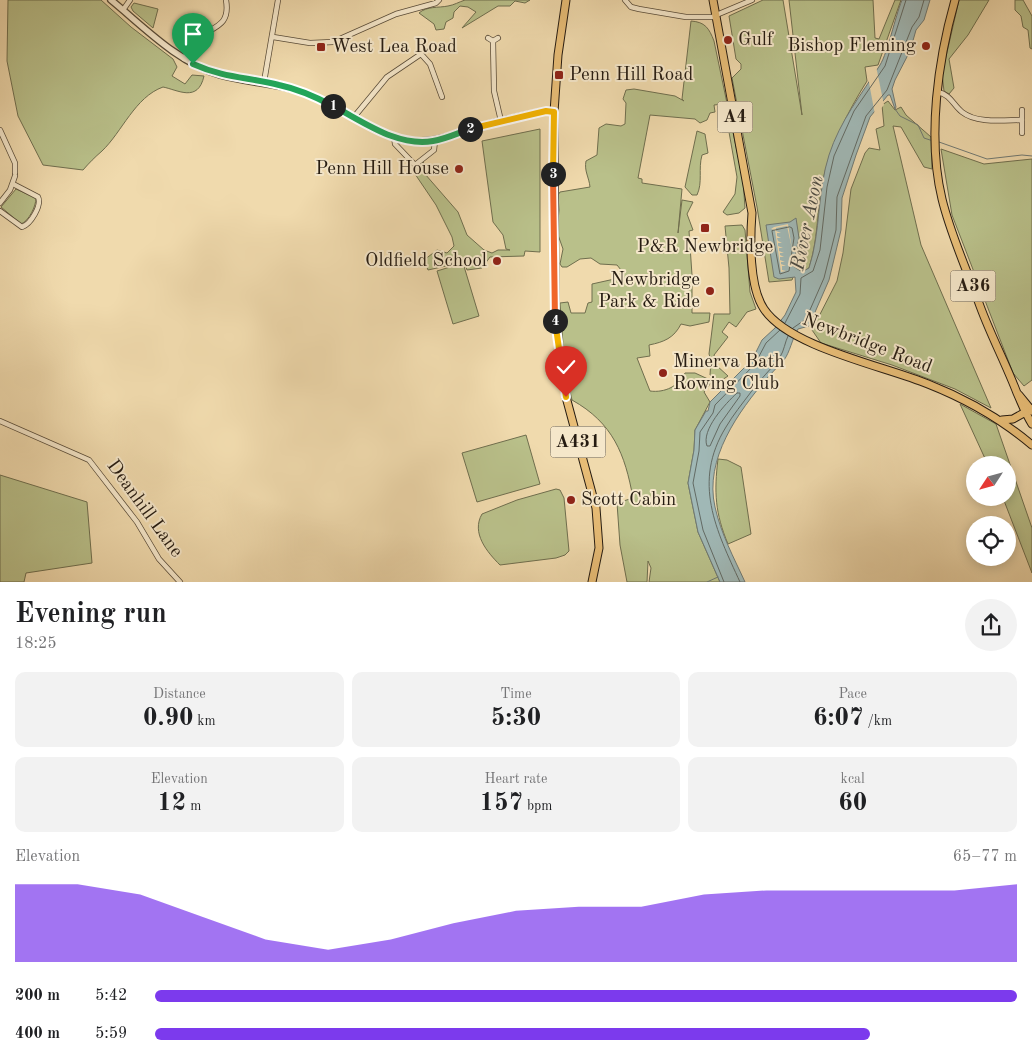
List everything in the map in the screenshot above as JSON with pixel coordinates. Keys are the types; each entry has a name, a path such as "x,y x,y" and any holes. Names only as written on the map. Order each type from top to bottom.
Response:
{"main road":[{"name":"A431","path":"566,0 558,55 554,112 556,329 566,397 596,508 599,548 592,582"},
{"name":"Newbridge Road","path":"713,0 714,16 728,76 752,213 751,230 755,290 762,308 778,324 805,342 888,369 962,398 1001,420"},
{"name":"A36","path":"955,0 943,42 938,92 936,146 942,197 953,237 991,336 1017,393 1029,411"},
{"path":"1001,420 1013,419 1029,411 1032,424"},
{"path":"1013,419 1016,431"},
{"name":"A4","path":"1001,420 1032,445"}],"street":[{"path":"111,0 150,34 184,58 222,75 264,82 308,94 394,138 413,142 435,141 500,121 546,111 554,112"},
{"path":"123,10 130,0"},
{"path":"184,58 191,43 221,24 227,12 226,0"},
{"path":"264,82 278,0"},
{"path":"273,37 310,43 334,42 396,14 436,3 439,0"},
{"path":"626,0 631,7 686,17 714,16 752,0"},
{"path":"199,37 197,25 202,25"},
{"path":"498,38 490,39 494,91 500,121"},
{"path":"354,116 387,77 421,54 430,64 442,96"},
{"path":"938,92 949,96 962,112 974,118 1022,120"},
{"path":"1022,110 1022,133"},
{"path":"0,130 15,162 13,184 0,204"},
{"path":"394,138 395,144 415,165 434,150 435,141"},
{"path":"0,211 22,227 28,224 39,204 40,199 35,194 13,184"},
{"name":"Deanhill Lane","path":"0,421 89,460 137,522 159,559 180,582"}],"green space":[{"path":"8,0 101,0 131,27 173,59 177,67 172,76 185,84 192,75 204,76 201,84 197,90 187,93 163,87 153,92 144,99 109,143 83,170 43,165 18,116 7,61"},
{"path":"465,0 530,0 525,3 515,1 510,6 498,6 462,28 476,12 468,7 460,6 454,12 453,18 446,22 444,29 436,30 434,24 419,13 426,9 450,6"},
{"path":"763,0 783,0 802,115 789,0 873,0 875,38 879,39 895,0 901,0 878,65 865,67 867,81 834,143 822,184 816,236 809,268 802,272 796,269 792,280 769,282 757,207 732,78 741,69 741,64 736,59 729,16"},
{"path":"959,0 989,0 968,35 949,59 954,88 949,94 944,91 942,74"},
{"path":"1015,0 1023,0 1032,16 1032,49 1030,48 1028,30 1023,27 1021,16 1015,10"},
{"path":"134,3 158,9 153,28 133,11 131,7"},
{"path":"691,21 706,27 714,41 743,180 745,208 739,213 727,215 723,212 735,194 737,177 724,104 714,105 715,112 710,113 707,120 700,123 695,119 650,115 638,178 642,179 642,183 682,189 678,233 682,200 693,202 687,214 693,230 689,231 692,313 710,313 709,322 690,326 681,324 668,339 649,345 650,356 637,358 650,391 661,391 671,388 679,382 685,373 695,373 708,379 710,384 704,392 710,402 695,430 694,450 688,483 698,532 720,582 649,582 651,568 648,561 647,582 627,582 620,545 617,503 633,498 630,482 615,441 598,419 572,400 565,371 560,303 568,302 571,313 585,313 588,303 592,302 592,284 619,278 621,270 617,265 600,264 591,258 580,259 567,267 562,267 560,264 563,249 557,232 558,195 560,192 590,187 586,161 597,155 599,128 606,124 621,126 625,124 626,103 623,99 626,90 634,89 675,96 684,101 682,99"},
{"path":"888,101 895,110 901,107 906,115 931,137 932,169 924,167 901,127 893,126 921,245 991,408 955,389 892,365 821,343 812,330 837,281 843,253 851,189 865,153 869,148 880,150 876,129 884,126 882,105"},
{"path":"540,129 540,252 525,251 524,256 490,257 482,268 467,270 464,262 428,270 424,260 437,250 447,253 454,246 452,237 436,205 415,174 415,165 423,160 425,174 458,212 467,235 484,250 492,253 498,250 510,250 506,249 503,235 493,222 482,141"},
{"path":"697,131 705,134 708,153 702,155 699,190 697,195 692,195 685,187"},
{"path":"941,149 984,164 1032,159 1032,380 1024,386 1013,373 952,215"},
{"path":"16,189 36,198 32,213 21,224 1,207"},
{"path":"742,225 745,230 750,292 756,309 747,312 736,327 729,322 722,332 728,337 714,355 716,365 728,376 722,380 714,379 710,375 711,360 709,354 714,314 730,314 729,268 725,226"},
{"path":"463,263 479,316 453,324 437,271"},
{"path":"960,404 996,424 1007,456 984,456"},
{"path":"526,435 540,484 477,502 462,453"},
{"path":"718,459 727,460 741,467 751,534 728,544 718,512 716,482"},
{"path":"0,475 87,502 92,563 26,573 24,582 0,582"},
{"path":"1016,482 1032,528 1032,573 1016,532 1016,516 1010,516 1006,506 1016,506"},
{"path":"556,489 560,490 564,498 569,551 565,555 556,558 500,565 490,554 479,535 479,521 482,514 517,500"}],"water":[{"path":"902,0 930,0 924,20 916,30 910,51 892,89 896,107 895,109 890,95 888,95 870,117 856,155 842,198 841,230 829,280 809,326 798,329 786,357 746,405 726,437 719,454 714,471 715,507 724,536 745,582 720,582 698,532 688,483 694,450 695,430 706,411 708,411 710,402 752,360 762,340 785,315 796,292 795,277 779,279 774,277 766,225 790,222 796,218 799,238 793,266 802,272 809,268 816,240 822,183 829,155 845,119 883,59"}],"pier":[{"path":"876,66 884,105 875,115 868,77"},
{"path":"788,224 792,249 787,226 776,228 776,231 781,233 777,233 777,236 781,238 777,238 778,241 782,243 778,243 778,246 783,248 779,248 779,251 784,253 780,253 784,257 780,257 780,260 785,262 781,262 781,264 786,266 782,266 782,270 786,271 781,272 775,230 771,229"}],"waterway":[{"path":"895,109 900,116 918,125 924,138 933,141"},
{"path":"939,142 987,159 1022,155 1032,156"},
{"path":"707,582 718,577"}],"place":[{"name":"Gulf","path":"728,40"},
{"name":"Bishop Fleming","path":"926,46"},
{"name":"West Lea Road","path":"321,47"},
{"name":"Penn Hill Road","path":"559,75"},
{"name":"Penn Hill House","path":"459,169"},
{"name":"P&R Newbridge","path":"705,228"},
{"name":"Oldfield School","path":"497,261"},
{"name":"Newbridge Park & Ride","path":"710,291"},
{"name":"Minerva Bath Rowing Club","path":"663,373"},
{"name":"Scott Cabin","path":"571,500"}],"route":[{"path":"193,64 222,75 279,85 308,94 389,136 413,142 435,141 500,121 546,111 554,112 555,319 562,381 566,397"}],"water label":[{"name":"River Avon","path":"808,223"}]}
